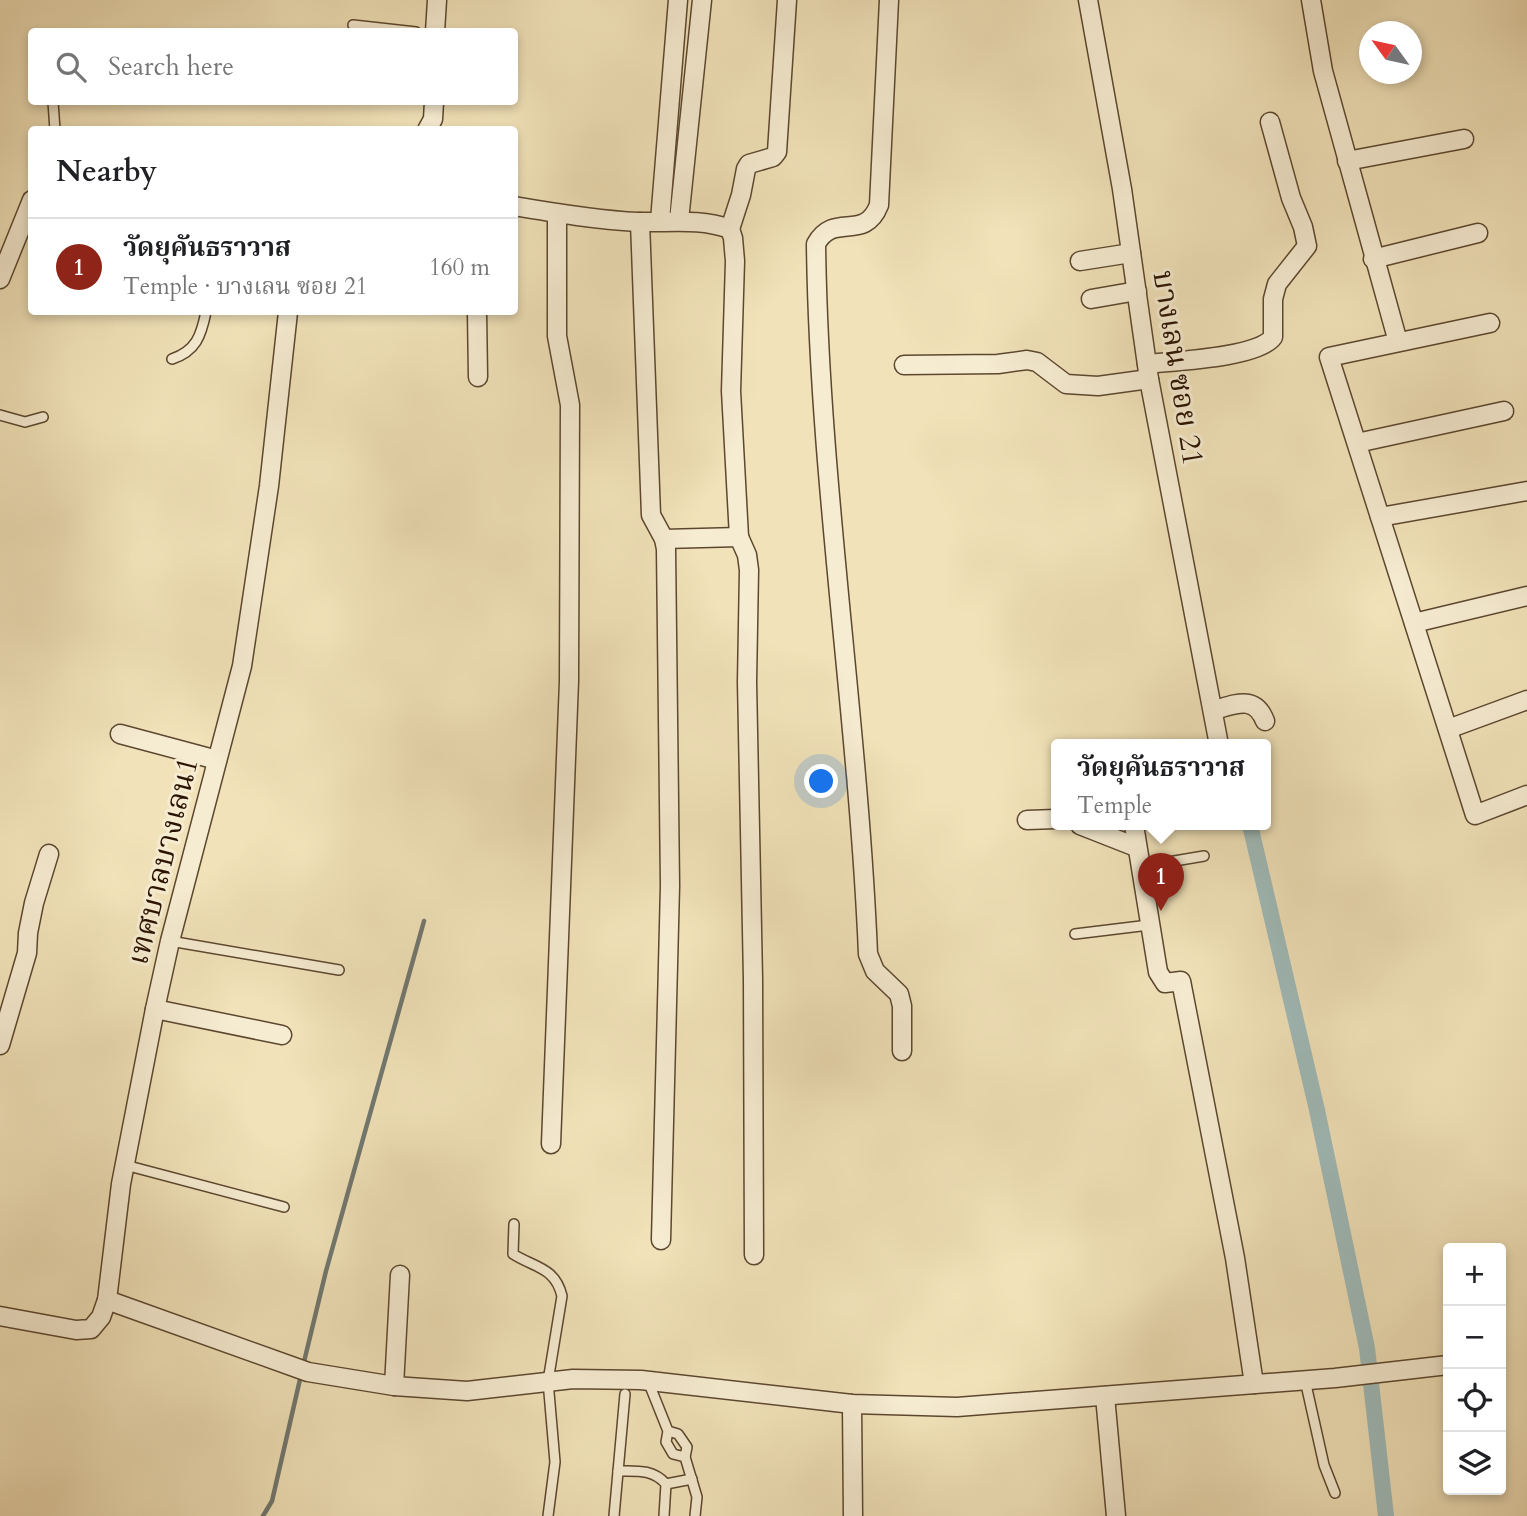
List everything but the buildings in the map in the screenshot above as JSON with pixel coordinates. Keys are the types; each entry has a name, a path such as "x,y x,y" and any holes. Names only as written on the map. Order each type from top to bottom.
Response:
{"street":[{"path":"435,28 437,0"},
{"path":"660,221 678,0"},
{"path":"679,220 702,0"},
{"path":"754,1255 754,979 747,682 749,570 747,555 739,537 731,391 735,261 730,229 749,164 774,157 777,152 788,0"},
{"path":"889,0 879,205 866,224 828,229 816,244 824,433 846,660 868,954 875,971 898,994 902,1006 902,1051"},
{"name":"บางเลน ซอย 21","path":"1088,0 1120,177 1148,372 1218,739"},
{"path":"1311,0 1323,71 1398,342"},
{"path":"672,72 695,75"},
{"path":"429,126 433,119 433,105"},
{"path":"904,365 998,364 1027,360 1037,362 1066,384 1098,386 1148,372 1252,350 1269,342 1273,337 1273,299 1277,284 1307,246 1270,122"},
{"path":"1347,161 1464,139"},
{"path":"518,207 557,214 640,222 679,220 730,229"},
{"path":"0,279 28,210"},
{"path":"551,1144 569,668 570,405 557,336 557,214"},
{"path":"640,222 651,515 664,539 670,886 661,1240"},
{"path":"1373,259 1478,233"},
{"path":"1080,261 1131,253"},
{"path":"1091,299 1137,291"},
{"name":"เทศบาลบางเลน1","path":"0,1315 76,1330 91,1329 101,1317 107,1300 125,1165 155,1009 170,941 242,666 269,486 288,315"},
{"path":"477,315 478,377"},
{"path":"1490,323 1329,357 1475,816 1527,795"},
{"path":"1357,443 1504,411"},
{"path":"1380,517 1527,491"},
{"path":"664,539 739,537"},
{"path":"1414,622 1527,596"},
{"path":"1448,729 1527,700"},
{"path":"1214,710 1250,703 1261,710 1265,721"},
{"path":"120,734 217,760"},
{"path":"1027,820 1051,819"},
{"path":"1093,830 1136,847"},
{"path":"1134,830 1158,972 1165,983 1181,981 1235,1258 1254,1384"},
{"path":"0,1045 27,953 33,910 48,854"},
{"path":"155,1009 282,1035"},
{"path":"394,1386 400,1275"},
{"path":"107,1300 308,1372 394,1386 467,1391 573,1379 648,1381 852,1404 957,1407 1305,1380 1443,1366"},
{"path":"1105,1396 1116,1516"},
{"path":"852,1404 853,1516"}],"lane":[{"path":"353,25 380,28"},
{"path":"53,105 55,126"},
{"path":"172,359 184,355 197,343 205,315"},
{"path":"0,415 25,422 43,417"},
{"path":"1139,867 1204,856"},
{"path":"1074,934 1149,925"},
{"path":"170,941 339,970"},
{"path":"125,1165 285,1208"},
{"path":"514,1224 513,1254 549,1272 559,1283 562,1296 548,1381 555,1462 548,1516"},
{"path":"1305,1380 1324,1465 1335,1493"},
{"path":"648,1381 668,1431 666,1442 673,1454 685,1457"},
{"path":"614,1516 625,1394"},
{"path":"668,1431 678,1434 687,1447 685,1457 697,1497 695,1516"},
{"path":"618,1471 644,1471 660,1476 666,1485 664,1516"},
{"path":"666,1485 692,1479"}],"waterway":[{"path":"1251,830 1317,1110 1367,1348 1386,1516"},
{"path":"303,1366 326,1271 424,921"},
{"path":"263,1516 272,1501 301,1375"}],"place":[{"name":"วัดยุคันธราวาส","path":"1161,911"}]}
